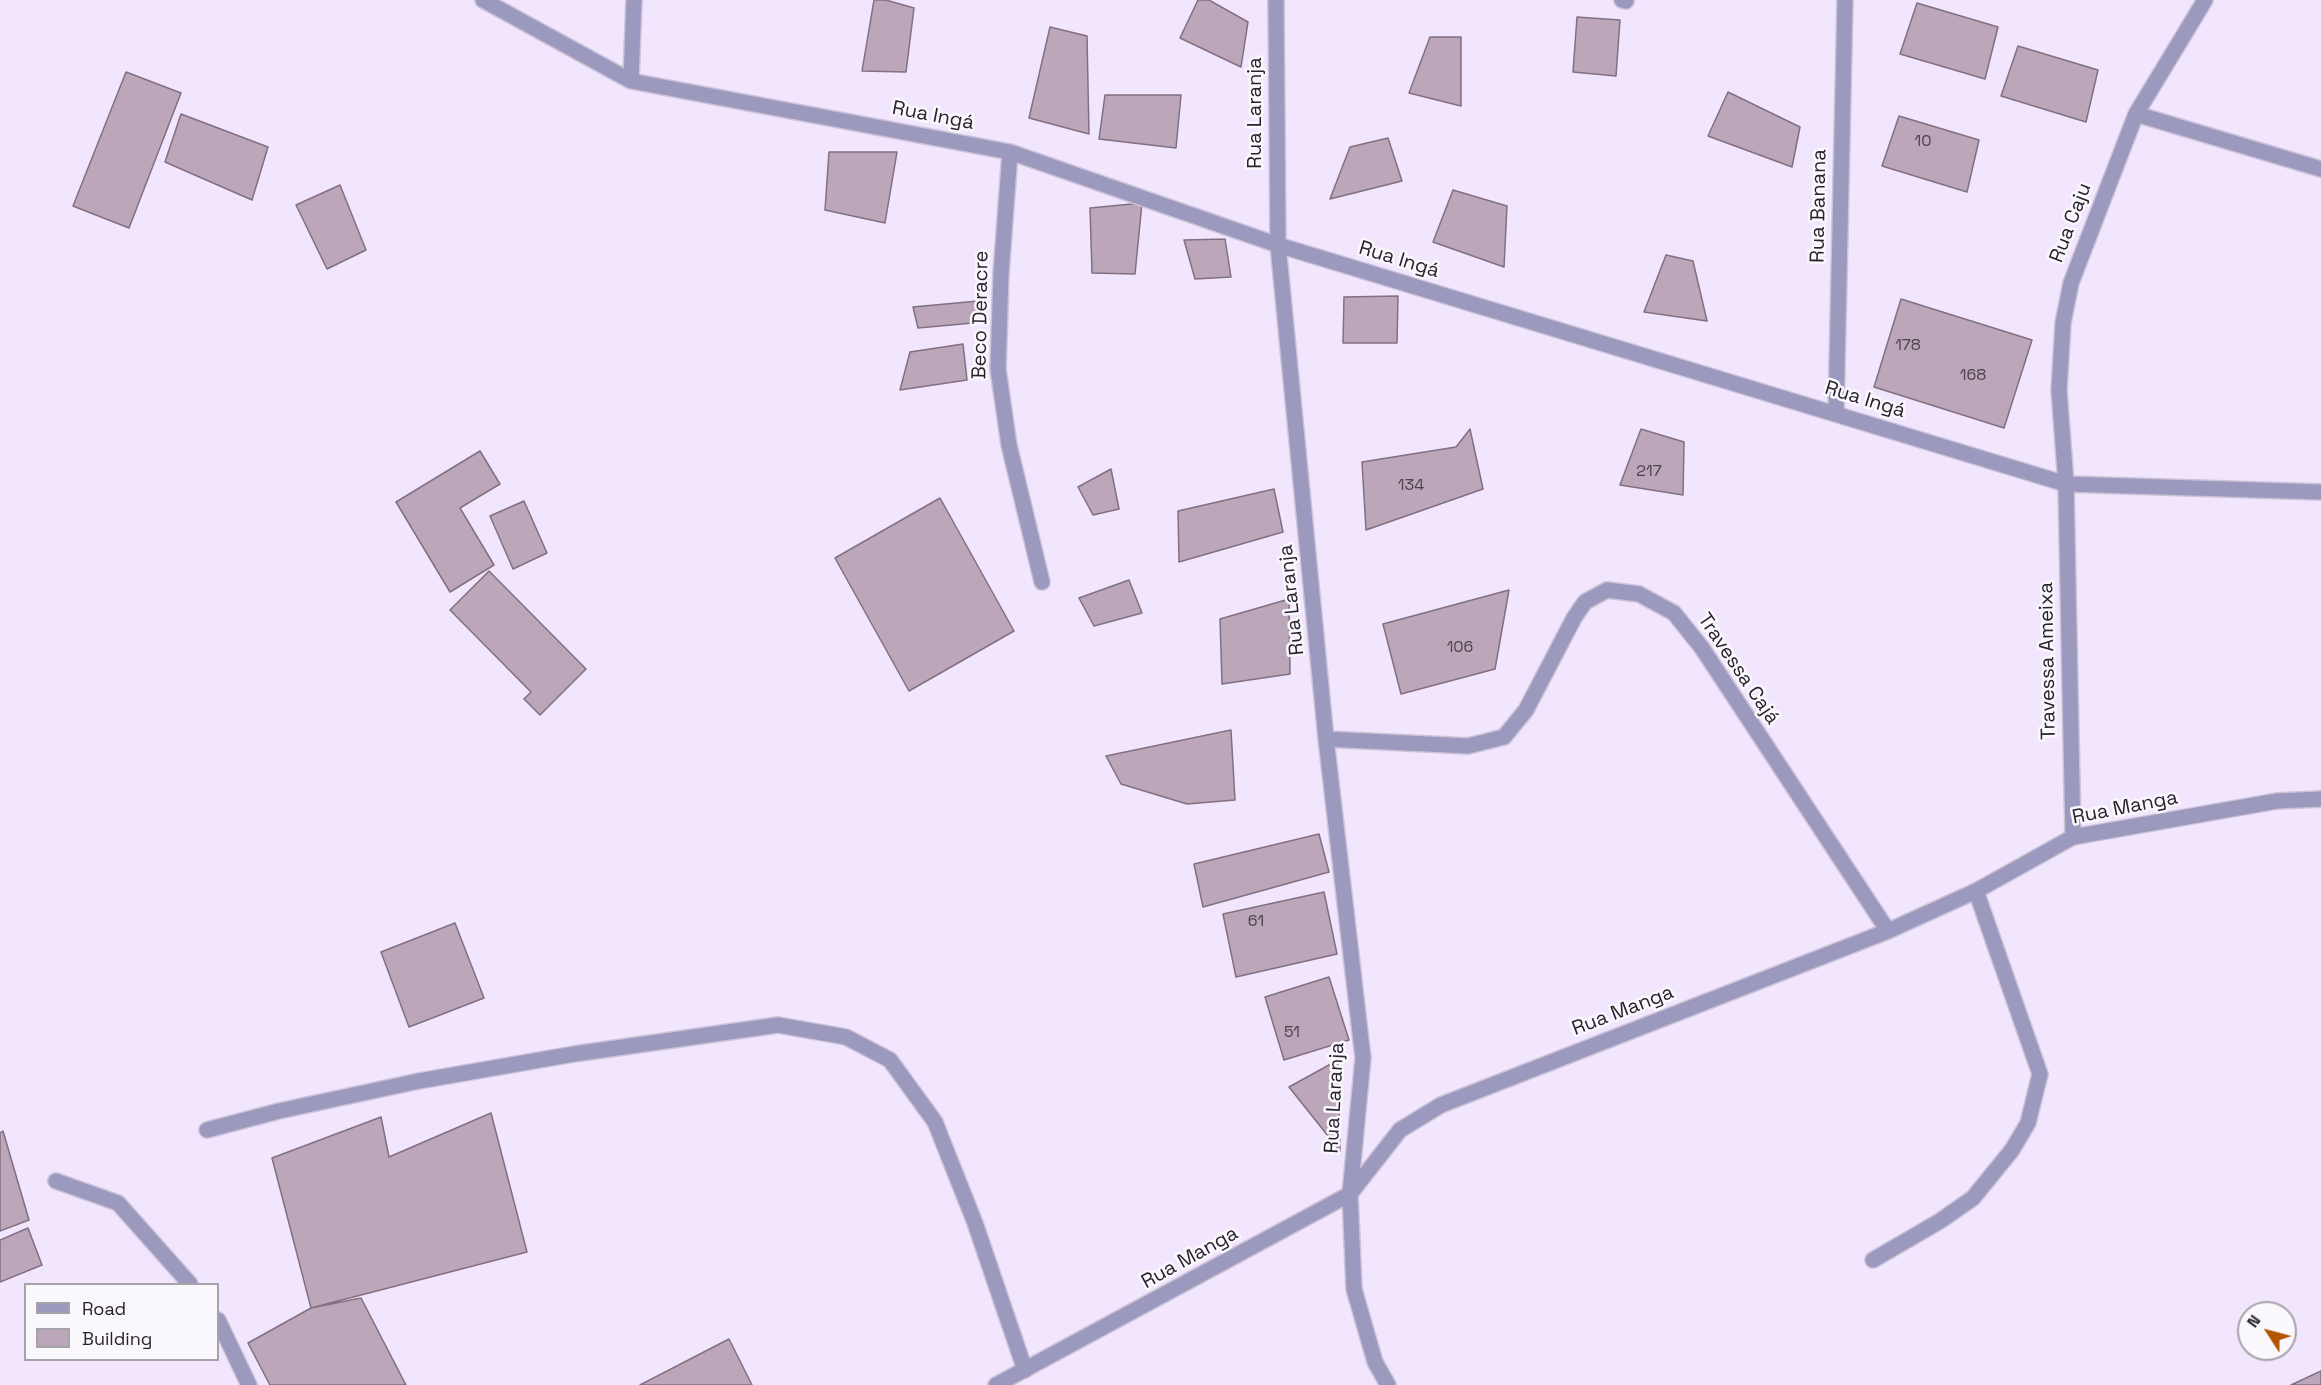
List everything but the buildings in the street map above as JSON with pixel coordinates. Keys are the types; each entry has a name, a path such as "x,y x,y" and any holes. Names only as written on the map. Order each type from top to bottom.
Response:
{"street":[{"name":"Rua Ingá","path":"483,0 631,81 1010,152 1278,245 2066,484 2321,492"},
{"path":"631,81 634,0"},
{"name":"Rua Laranja","path":"1276,0 1278,245 1326,739 1363,1058 1350,1194 1354,1289 1375,1362 1388,1385"},
{"path":"1622,0 1626,1"},
{"name":"Rua Banana","path":"1836,413 1845,0"},
{"name":"Rua Caju","path":"2066,484 2059,390 2063,322 2071,283 2136,114 2205,0"},
{"path":"2136,114 2321,169"},
{"name":"Beco Deracre","path":"1010,152 1000,274 998,369 1009,445 1042,582"},
{"name":"Travessa Ameixa","path":"2066,484 2073,837"},
{"name":"Travessa Cajá","path":"1326,739 1468,746 1504,737 1526,710 1574,618 1586,602 1607,590 1639,594 1674,613 1702,648 1888,931"},
{"name":"Rua Manga","path":"996,1385 1350,1194 1400,1130 1441,1105 1888,931 1976,891 2073,837 2277,801 2321,799"},
{"path":"1873,1260 1924,1231 1973,1198 2012,1150 2028,1123 2040,1074 1976,891"},
{"path":"207,1130 419,1081 585,1052 778,1025 846,1037 890,1060 935,1122 975,1223 1025,1370"},
{"path":"56,1181 118,1203 189,1283"},
{"path":"219,1322 249,1385"}]}
